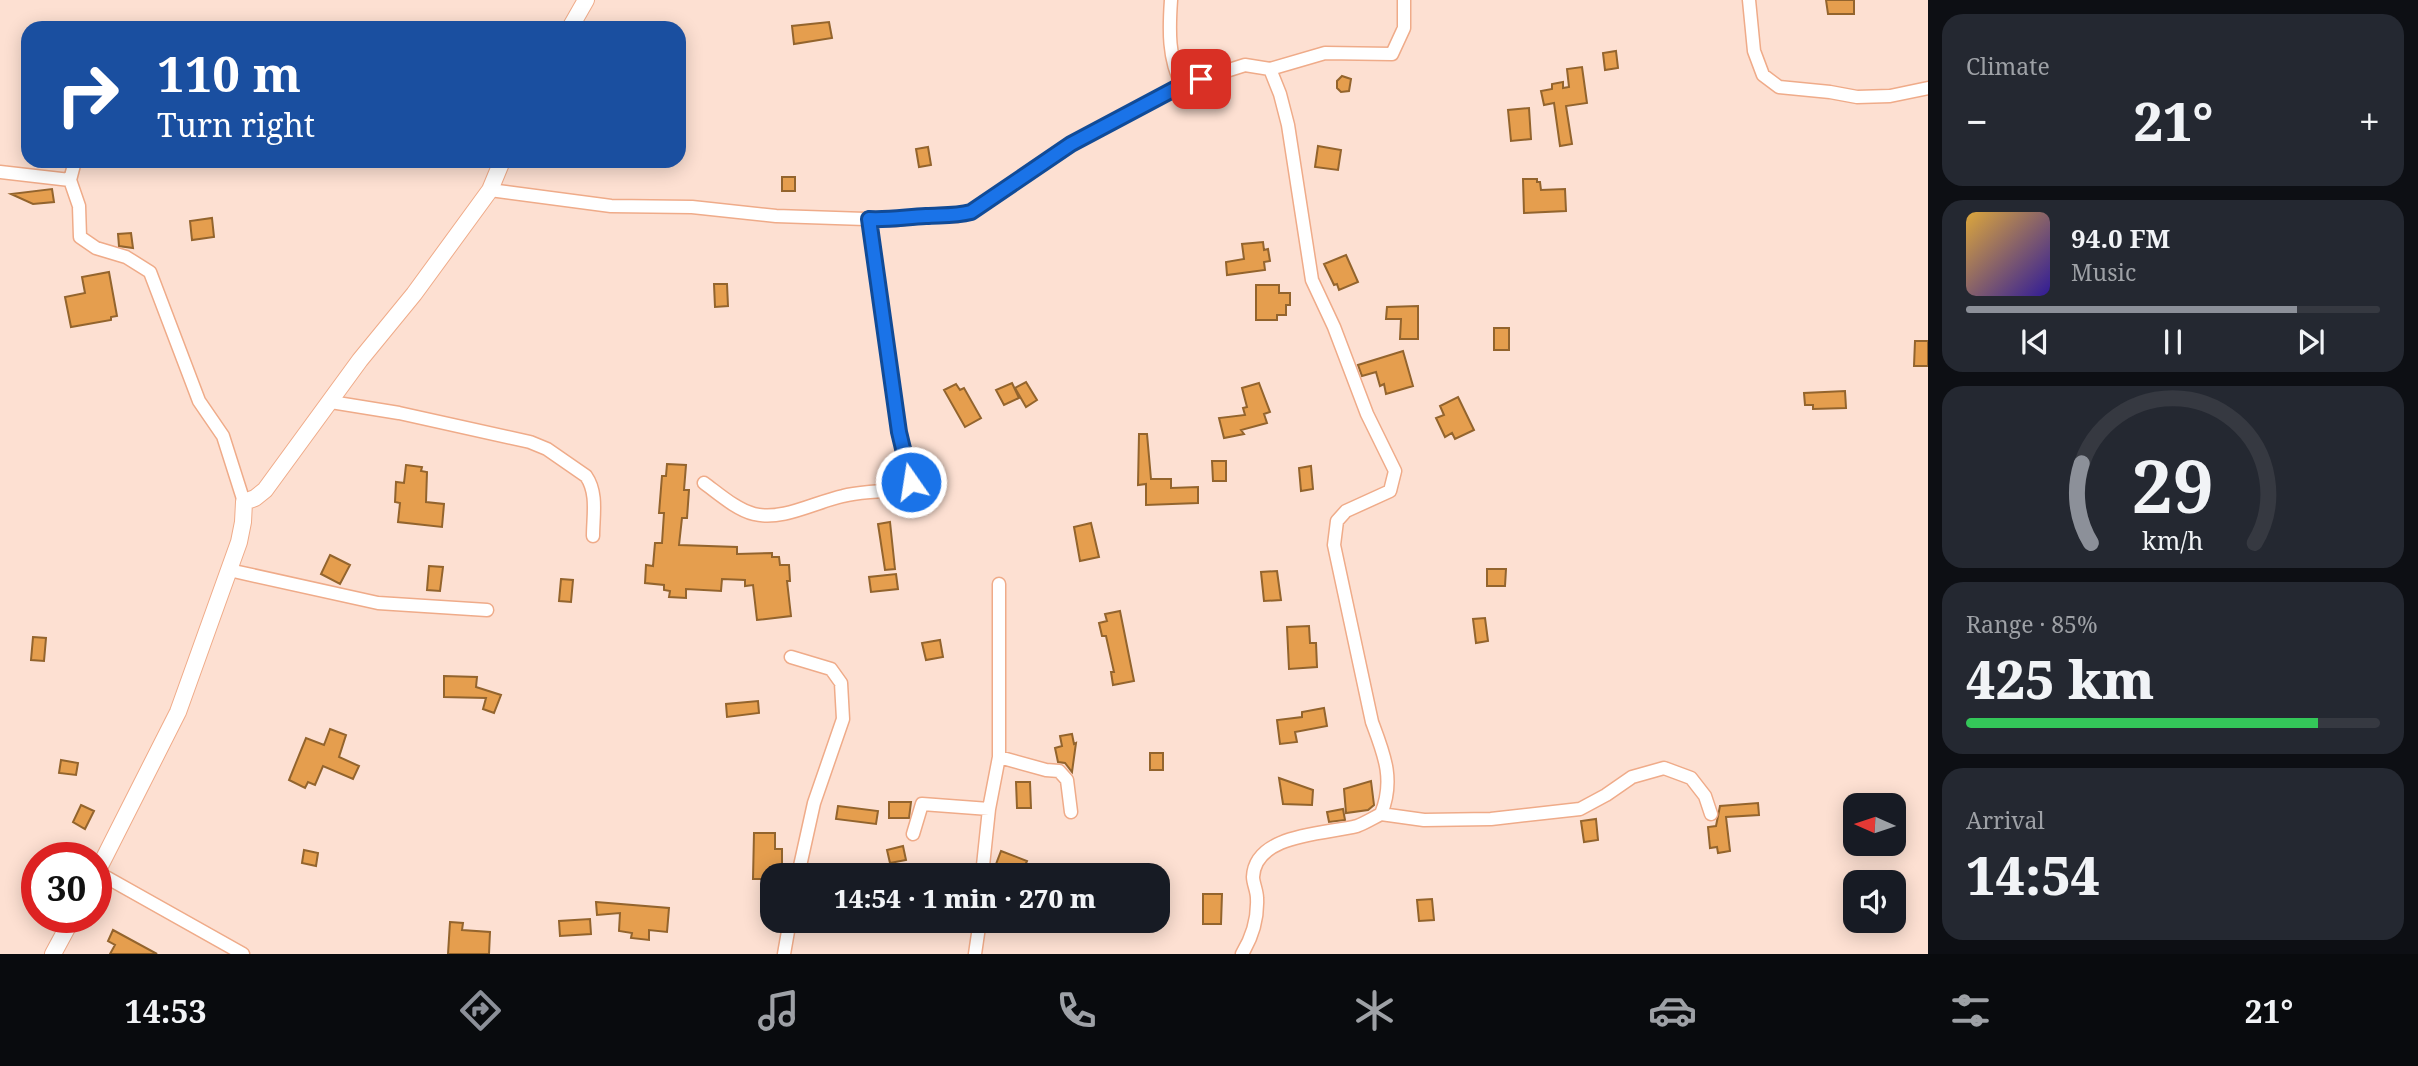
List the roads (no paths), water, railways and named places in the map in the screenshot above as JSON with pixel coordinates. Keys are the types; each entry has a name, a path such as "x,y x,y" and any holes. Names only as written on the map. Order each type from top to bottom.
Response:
{"street":[{"path":"574,21 586,0"},
{"path":"1171,0 1169,39 1182,85"},
{"path":"490,190 611,206 692,207 776,216 895,220 957,216 971,212 1071,144 1182,85 1245,65 1270,69 1325,53 1392,54 1404,28 1405,0"},
{"path":"1749,0 1754,51 1763,75 1779,87 1857,97 1890,96 1928,88"},
{"path":"1270,69 1288,125 1312,280 1334,327 1367,414 1395,471 1390,491 1346,512 1337,521 1334,545 1372,722 1390,784 1381,814"},
{"path":"73,168 70,180 79,206 80,237 96,248 127,257 150,272 199,401 223,436 244,502 243,522 229,570 178,712 112,843"},
{"path":"244,502 265,490 360,360 414,295 490,190 499,168"},
{"path":"0,172 70,180"},
{"path":"704,483 751,514 766,516 845,495 902,487 911,482 899,432 869,219"},
{"path":"331,402 494,433 547,449 586,476 590,482 593,493 593,536"},
{"path":"229,570 378,603 488,610"},
{"path":"983,863 989,809 999,757 999,584"},
{"path":"791,657 831,669 841,683 843,719 814,803 801,863"},
{"path":"999,757 1059,771 1067,780 1071,811"},
{"path":"1242,954 1256,921 1257,896 1253,876 1259,858 1278,843 1358,825 1381,814 1424,820 1491,819 1580,809 1632,778 1664,768 1691,778 1705,796 1711,814"},
{"path":"914,834 922,804 989,809"},
{"path":"112,881 243,954"},
{"path":"53,954 64,933"},
{"path":"784,954 788,933"},
{"path":"975,954 978,933"}]}
